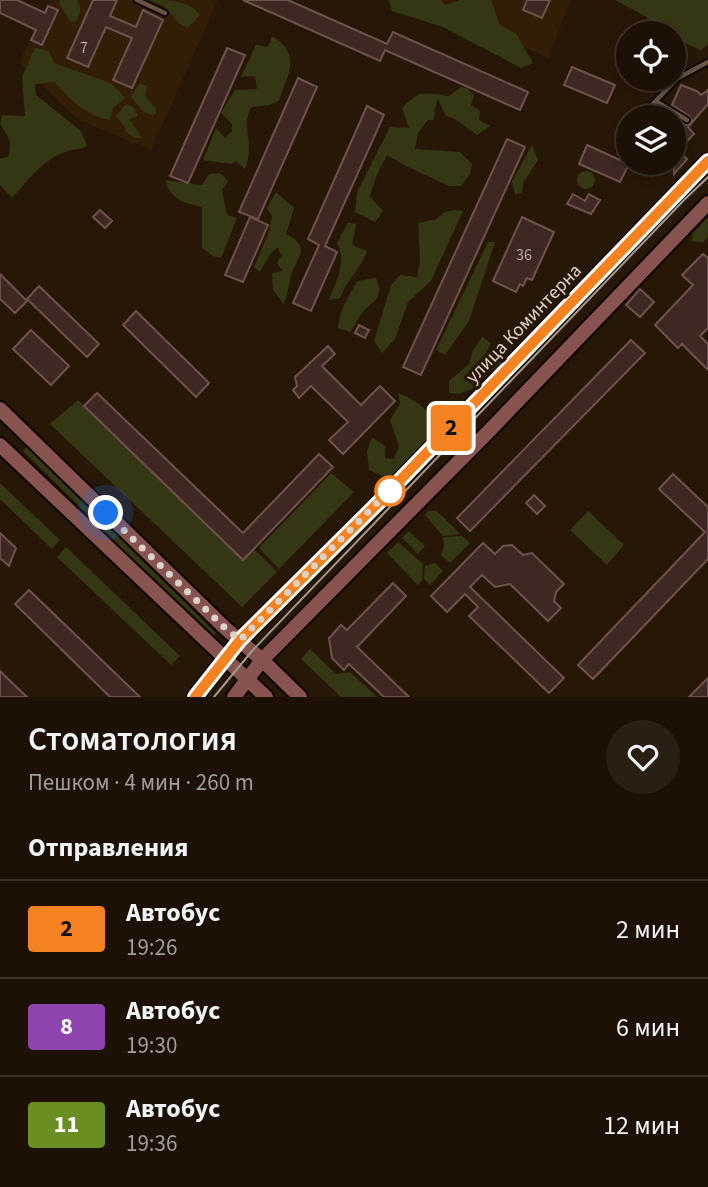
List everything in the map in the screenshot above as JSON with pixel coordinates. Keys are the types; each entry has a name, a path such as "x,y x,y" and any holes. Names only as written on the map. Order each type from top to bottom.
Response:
{"street":[{"name":"улица Коминтерна","path":"195,697 240,640 387,493 708,161"},
{"path":"234,697 262,660 489,431 708,203"},
{"path":"0,409 225,628 300,697"},
{"path":"27,435 5,449 266,697"}],"lane":[{"path":"136,0 165,13"},
{"path":"654,105 678,78 708,62"},
{"path":"657,102 687,120"}],"shaded area":[{"path":"50,0 218,0 151,150 77,119 19,62"},
{"path":"422,0 571,0 548,58"}],"green space":[{"path":"60,0 77,0 80,11 75,22 70,21 60,5"},
{"path":"149,0 184,4 200,15 188,28 180,24 164,6"},
{"path":"389,0 441,0 445,5 460,0 491,0 500,25 516,34 533,63 521,68 443,27 392,11"},
{"path":"615,0 708,0 708,44 701,50 686,44 686,21 651,21"},
{"path":"272,36 282,43 287,51 290,66 279,101 252,107 248,115 249,151 245,169 236,161 232,164 203,160 216,128 225,138 232,131 232,124 221,113 235,90 257,89 255,76 241,77 256,45 268,47"},
{"path":"35,48 49,51 54,63 111,83 125,98 113,108 110,120 79,106 55,82 35,84 36,95 81,131 87,146 57,155 36,172 12,198 0,185 0,158 8,157 10,147 9,139 0,124 2,115 25,116 22,77"},
{"path":"140,83 147,86 145,96 156,109 153,116 143,111 131,97"},
{"path":"461,87 467,88 474,95 471,105 480,111 479,120 490,126 477,135 459,121 446,116 438,99 434,120 428,120 418,133 415,149 460,152 472,164 470,174 461,186 449,186 387,155 370,197 383,211 375,222 355,212 357,192 390,127 409,128 402,108 418,95 428,93 449,96"},
{"path":"126,104 134,108 138,116 129,119 142,138 135,138 124,131 126,129 116,116"},
{"path":"532,145 538,160 523,183 522,193 515,195 512,181"},
{"path":"586,171 592,174 595,180 592,186 586,189 580,186 577,180 580,174"},
{"path":"220,173 228,181 222,190 227,215 237,218 221,258 202,248 202,207 174,196 166,180 202,185 209,174"},
{"path":"276,192 294,208 286,234 301,248 284,304 273,290 272,273 283,271 277,263 281,256 278,247 270,254 260,272 254,267 269,232 272,216 267,208"},
{"path":"463,211 431,281 408,302 395,339 382,353 374,341 391,285 400,275 417,277 420,261 418,223 436,219 445,212"},
{"path":"708,217 708,237 703,242 692,241 692,234"},
{"path":"348,223 356,224 352,245 367,251 340,298 329,300 341,265 337,243"},
{"path":"488,242 495,242 469,321 445,355 436,350"},
{"path":"376,278 379,285 377,298 363,312 350,332 338,328 342,309 357,281"},
{"path":"482,337 491,343 481,363 496,353 503,342 511,338 516,342 500,366 485,373 472,389 459,394 449,393 449,381 469,364 473,350"},
{"path":"398,393 422,406 438,428 389,479 369,470 367,451 372,437 385,446 385,458 394,459 399,446 390,420 400,404"},
{"path":"78,400 242,560 254,549 277,572 242,607 50,424"},
{"path":"27,447 216,633 212,637 23,451"},
{"path":"331,473 354,492 279,569 259,548"},
{"path":"0,483 60,540 52,549 0,499"},
{"path":"428,511 437,511 460,534 443,536 425,515"},
{"path":"588,511 624,545 607,565 570,530"},
{"path":"409,531 425,546 418,554 402,538"},
{"path":"462,536 470,543 450,563 441,555 443,537"},
{"path":"398,542 423,564 422,581 418,585 387,553"},
{"path":"66,547 180,656 171,665 57,557"},
{"path":"435,563 443,571 430,585 424,579 425,566"},
{"path":"310,649 336,674 350,672 377,697 341,697 301,659"}],"building":[{"path":"0,0 17,0 45,13 48,6 58,10 42,45 31,40 36,30 0,13"},
{"path":"93,0 117,0 110,16 136,27 143,10 163,20 132,88 113,80 132,38 106,27 88,67 67,58"},
{"path":"243,0 288,0 387,44 393,32 528,92 520,110 385,50 380,61"},
{"path":"527,0 550,0 542,18 523,10"},
{"path":"227,48 245,55 188,183 170,176"},
{"path":"572,67 615,85 607,103 564,85"},
{"path":"298,78 317,87 258,219 239,212"},
{"path":"686,87 701,95 708,90 708,104 688,127 694,134 686,142 686,125 692,121 686,114 686,105 672,105 678,91 686,91"},
{"path":"367,106 384,115 325,246 337,252 311,311 293,303 319,245 308,239"},
{"path":"507,139 525,147 421,375 403,367"},
{"path":"587,145 616,158 616,175 624,175 620,182 579,164"},
{"path":"573,194 585,201 589,194 600,200 591,214 567,204"},
{"path":"100,210 112,221 105,228 93,217"},
{"path":"250,217 268,225 243,282 225,275"},
{"path":"522,217 554,232 532,280 527,278 516,292 493,281"},
{"path":"703,254 708,258 708,328 700,336 708,344 708,370 682,344 678,348 655,325 693,285 682,275"},
{"path":"0,274 27,301 15,313 0,299"},
{"path":"39,286 99,344 87,357 27,299"},
{"path":"640,289 654,302 640,317 626,305"},
{"path":"136,311 209,383 196,397 123,325"},
{"path":"359,325 369,330 365,338 355,333"},
{"path":"31,330 69,366 51,385 13,349"},
{"path":"631,340 645,353 470,531 457,518"},
{"path":"328,346 335,354 322,366 361,405 380,386 395,401 343,454 329,440 348,422 311,386 299,398 293,390 297,386 295,377"},
{"path":"97,393 243,533 319,454 333,467 243,560 84,406"},
{"path":"673,474 708,507 708,559 593,679 578,665 705,532 659,489"},
{"path":"534,495 545,506 537,514 526,503"},
{"path":"0,533 16,548 9,566 0,558"},
{"path":"483,543 495,554 503,546 512,545 523,555 532,553 564,584 556,592 554,601 561,608 548,621 510,584 495,587 482,575 470,587 564,678 549,693 469,616 478,607 465,594 447,612 431,596"},
{"path":"393,583 406,596 357,647 409,697 384,697 349,664 344,670 332,658 329,638 341,625 347,630"},
{"path":"29,590 140,697 110,697 15,604"},
{"path":"0,671 27,697 0,697"},
{"path":"708,678 708,697 689,697"}],"tram line":[{"path":"214,697 252,651 708,177"}],"bus line":[{"name":"2","path":"195,697 240,640 379,502 708,161"}],"route":[{"path":"106,513 240,640 396,484 390,491"}]}
